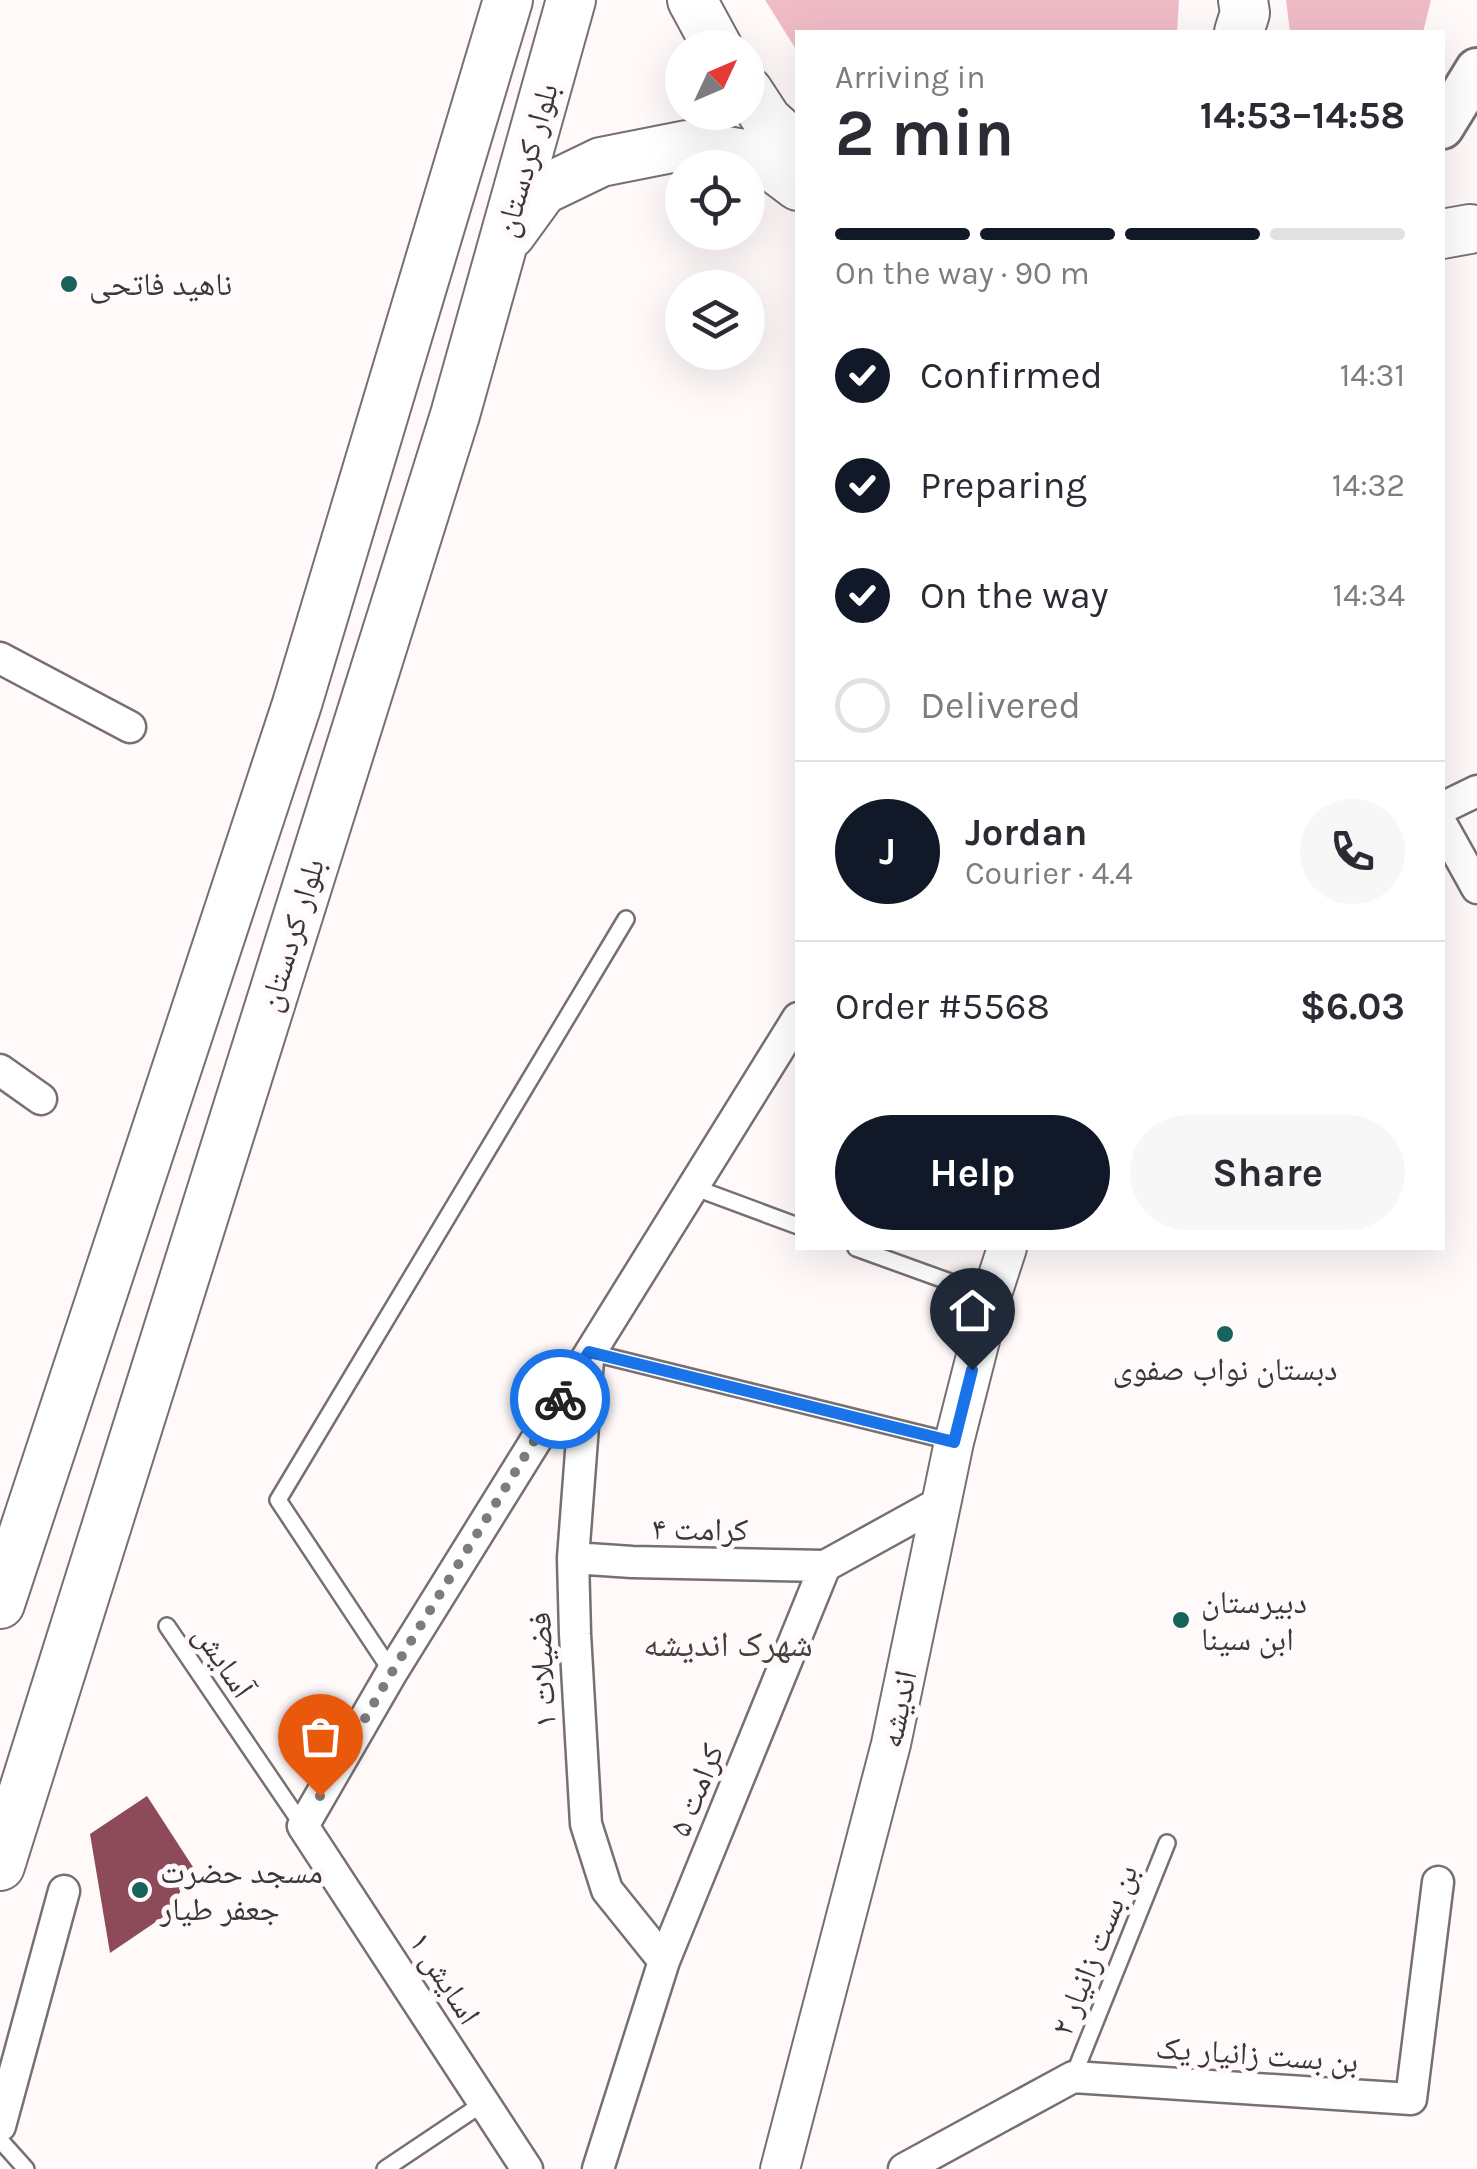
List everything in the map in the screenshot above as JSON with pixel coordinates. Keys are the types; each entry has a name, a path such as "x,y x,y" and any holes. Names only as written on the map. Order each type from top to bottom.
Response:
{"main road":[{"name":"بلوار کردستان","path":"0,1604 292,720 508,0"},
{"name":"بلوار کردستان","path":"0,1866 455,415 570,0"},
{"path":"692,0 708,30"},
{"path":"1240,30 1244,0"},
{"path":"1445,122 1477,70"},
{"path":"765,117 795,145"},
{"path":"503,244 543,190 601,162 687,145 758,156 795,184"},
{"path":"390,396 455,415"}],"street":[{"path":"0,658 130,728"},
{"path":"1445,806 1477,790"},
{"path":"1445,830 1477,888"},
{"name":"فضیلات ۱","path":"302,1826 392,1672 795,1023"},
{"path":"0,1070 41,1100"},
{"name":"اندیشه","path":"780,2169 891,1744 954,1442 1005,1250"},
{"name":"فضیلات ۱","path":"589,1352 573,1558 586,1824 607,1890 664,1962"},
{"path":"825,1566 941,1502"},
{"name":"کرامت ۴","path":"573,1558 825,1566"},
{"name":"کرامت ۵","path":"598,2169 664,1962 825,1566"},
{"name":"اسایش ۱","path":"302,1826 527,2169"},
{"name":"بن بست زانیار یک","path":"1073,2078 1410,2099 1438,1882"},
{"path":"0,2126 64,1891"},
{"path":"904,2169 1073,2078"}],"lane":[{"path":"392,1672 278,1500 626,919"},
{"path":"693,1187 795,1225"},
{"path":"862,1250 991,1297"},
{"path":"589,1352 954,1442"},
{"name":"آسایش","path":"167,1626 302,1826"},
{"name":"بن بست زانیار ۲","path":"1073,2078 1167,1843"},
{"path":"385,2169 484,2102"},
{"path":"0,2140 26,2169"}],"shaded area":[{"path":"765,0 1179,0 1177,30 795,30 795,48"},
{"path":"1286,0 1431,0 1424,30 1290,30"}],"building":[{"name":"مسجد حضرت جعفر طیار","path":"147,1796 193,1867 169,1913 110,1953 90,1834"}],"way so far":[{"path":"320,1796 560,1399"}],"place":[{"name":"ناهید فاتحی","path":"69,284"},
{"name":"دبستان نواب صفوی","path":"1225,1334"},
{"name":"دبیرستان ابن سینا","path":"1181,1620"},
{"name":"مسجد حضرت جعفر طیار","path":"140,1890"}],"district":[{"name":"شهرک اندیشه","path":"728,1644"}],"route":[{"path":"560,1399 589,1352 954,1442 972,1370"}]}
